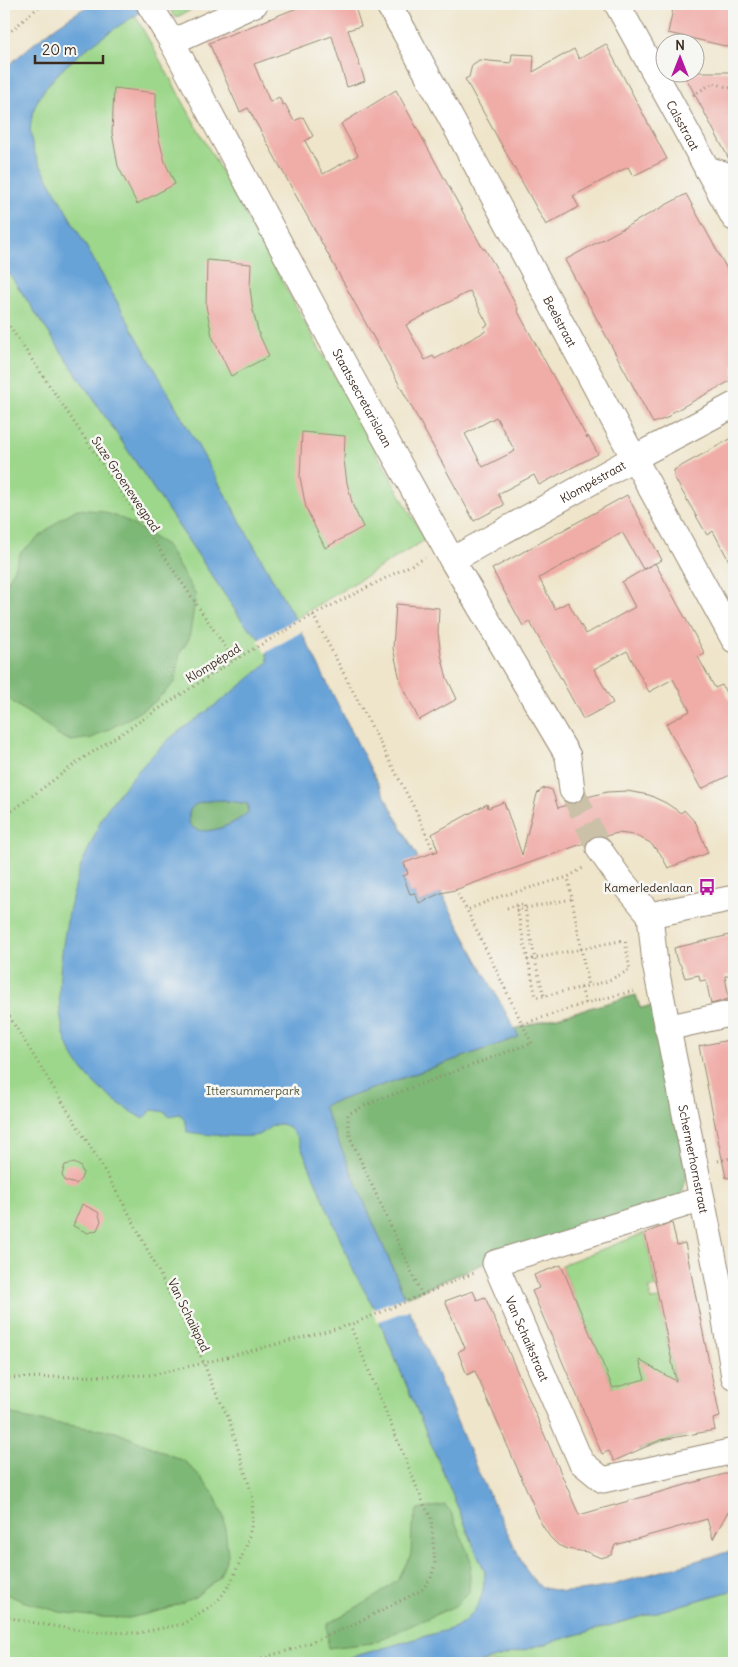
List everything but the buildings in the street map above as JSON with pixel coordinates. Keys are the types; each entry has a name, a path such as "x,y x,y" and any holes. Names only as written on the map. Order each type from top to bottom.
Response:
{"street":[{"path":"172,42 255,4"},
{"name":"Beelstraat","path":"388,4 734,640"},
{"name":"Calsstraat","path":"618,4 734,218"},
{"name":"Staatssecretarislaan","path":"150,7 172,42 448,553 568,756 572,790"},
{"path":"707,169 734,177"},
{"name":"Klompéstraat","path":"448,553 734,405"},
{"path":"599,849 621,880 650,915 734,898"},
{"name":"Schermerhornstraat","path":"650,915 658,984 702,1199 727,1289 734,1377"},
{"path":"667,1028 734,1013"},
{"path":"495,1263 702,1199"},
{"name":"Van Schaikstraat","path":"495,1263 581,1462 603,1480 734,1451"}],"path":[{"path":"4,10 12,4"},
{"path":"4,37 42,4"},
{"path":"672,106 713,84 734,89"},
{"name":"Suze Groenewegpad","path":"4,318 234,660"},
{"name":"Klompépad","path":"4,817 79,762 234,660 313,615 448,553"},
{"path":"313,615 418,815 434,852"},
{"path":"467,910 498,897 568,877 588,986"},
{"path":"422,1295 350,1138 348,1114 370,1103 532,1044 467,910 455,890"},
{"path":"517,912 572,899"},
{"path":"506,908 524,904 544,996"},
{"path":"516,905 528,969 536,997 605,982 630,970 625,940 581,948 536,960 527,960"},
{"path":"518,920 527,920"},
{"path":"522,929 530,928"},
{"path":"523,938 531,936"},
{"path":"524,944 532,943"},
{"path":"525,953 533,952"},
{"path":"528,969 537,968"},
{"path":"531,978 539,977"},
{"path":"523,1024 586,1003 658,984"},
{"path":"533,986 541,985"},
{"path":"581,988 586,1003"},
{"path":"535,991 543,990"},
{"name":"Van Schaikpad","path":"4,1008 91,1148 131,1217 204,1363 350,1324 495,1263"},
{"path":"242,1663 294,1649 346,1628 422,1590 431,1578 435,1564 431,1517 425,1507 350,1324"},
{"path":"4,1378 151,1375 204,1363 229,1419 253,1498 252,1523 247,1544 231,1583 217,1602 183,1624 138,1633 98,1632 18,1620 4,1615"}],"green space":[{"path":"167,4 203,4 175,18"},
{"path":"135,15 425,540 295,619 37,159 32,145 30,124 33,110 54,78 94,42"},
{"name":"Ittersummerpark","path":"4,266 243,622 261,639 373,774 418,858 404,864 408,874 403,876 410,894 415,893 419,903 441,893 514,1029 636,995 640,1008 652,1006 494,1259 417,1293 374,1308 485,1572 483,1590 474,1611 454,1628 331,1663 4,1663"},
{"path":"77,509 101,511 125,520 166,545 196,595 189,639 180,653 175,682 156,701 128,719 92,738 71,741 57,735 4,694 4,591 21,552 62,518"},
{"path":"222,800 248,804 248,812 229,825 212,830 196,830 191,826 189,814 193,806 202,802"},
{"path":"636,995 640,1008 652,1006 687,1176 682,1195 494,1259 405,1297 323,1106 519,1037 515,1029"},
{"path":"645,1233 656,1287 649,1288 651,1300 659,1299 687,1435 639,1450 561,1265"},
{"path":"4,1411 27,1419 116,1432 184,1461 214,1494 224,1518 228,1555 219,1578 195,1597 167,1609 129,1618 97,1617 60,1612 22,1601 4,1593"},
{"path":"445,1505 451,1512 471,1561 469,1592 455,1606 372,1643 328,1648 327,1624 378,1595 398,1580 411,1554 412,1526 417,1510"},
{"path":"734,1590 734,1663 478,1663"}],"water":[{"path":"92,4 155,4 88,47 56,75 44,90 33,111 30,132 37,159 295,619 373,774 418,858 404,864 408,874 403,876 410,894 415,893 419,903 441,893 519,1037 323,1106 478,1472 526,1570 537,1584 544,1588 564,1592 606,1587 734,1550 734,1590 478,1663 331,1663 454,1628 474,1611 483,1590 485,1572 374,1308 354,1272 297,1137 289,1128 279,1124 258,1135 223,1136 187,1132 186,1123 180,1114 168,1116 166,1112 152,1110 144,1119 122,1106 102,1090 84,1072 70,1050 63,1031 60,1009 61,960 69,910 80,868 103,815 128,782 167,741 237,689 268,662 266,649 260,639 243,622 4,266 4,70 45,34","holes":["222,800 248,804 248,812 237,821 220,828 204,831 196,830 189,823 191,809 197,804"]}],"pier":[{"path":"297,618 303,631 265,653 258,640"},
{"path":"408,1296 411,1309 377,1322 372,1309"}],"tunnel":[{"path":"572,790 599,849"}],"place":[{"name":"Kamerledenlaan","path":"707,887"}]}
